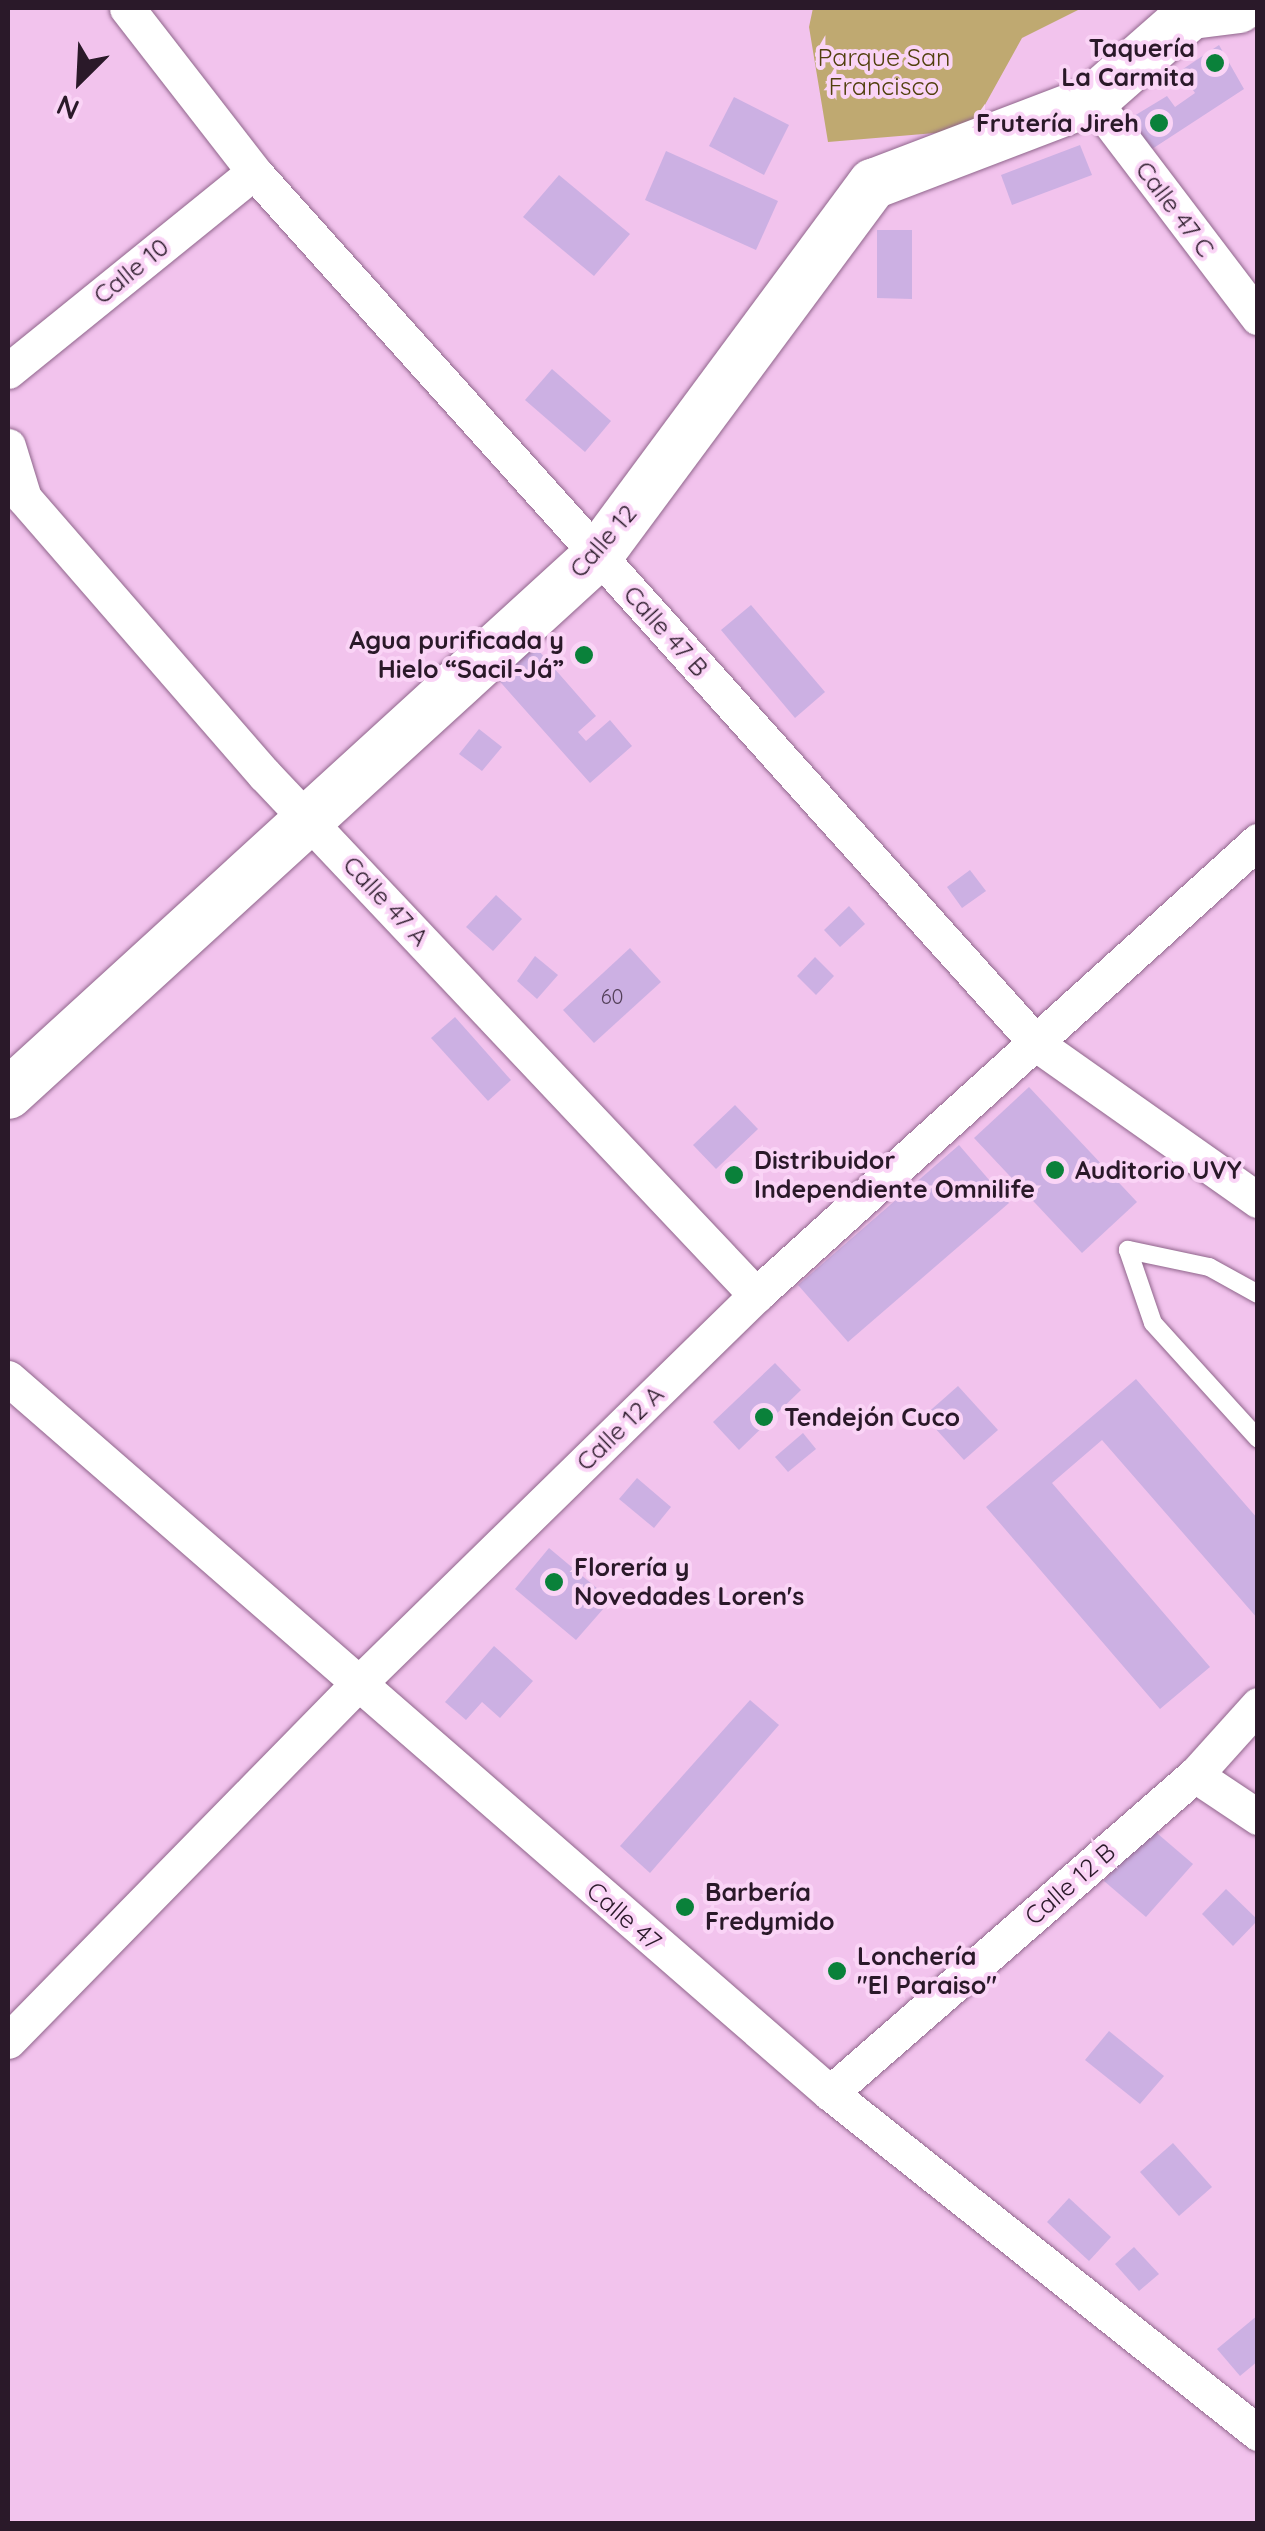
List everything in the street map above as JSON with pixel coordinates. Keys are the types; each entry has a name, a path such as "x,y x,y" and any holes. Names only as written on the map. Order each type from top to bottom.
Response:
{"street":[{"name":"Calle 47 B","path":"126,8 254,172 1038,1044 1258,1200"},
{"name":"Calle 12","path":"8,1094 598,555 873,184 1093,100 1208,10"},
{"name":"Calle 47 C","path":"1093,100 1258,317"},
{"name":"Calle 10","path":"8,370 254,172"},
{"path":"8,446 16,505"},
{"name":"Calle 47 A","path":"16,505 756,1295"},
{"name":"Calle 12 A","path":"8,2041 357,1685 756,1295 1258,841"},
{"name":"Calle 47","path":"8,1378 830,2092 1258,2433"},
{"name":"Calle 12 B","path":"830,2092 1195,1775 1258,1705"},
{"path":"1195,1775 1258,1817"}],"lane":[{"path":"1258,1294 1209,1267 1128,1250 1153,1323 1258,1439"}],"green space":[{"name":"Parque San Francisco","path":"813,8 1082,8 1022,38 971,130 828,142 809,27"}],"building":[{"path":"1219,45 1244,89 1149,151 1129,119 1167,96 1175,107 1195,93 1180,71"},
{"path":"734,97 789,125 764,175 709,146"},
{"path":"1080,145 1092,175 1012,205 1001,175"},
{"path":"666,151 778,201 756,250 645,200"},
{"path":"559,175 630,234 594,276 523,217"},
{"path":"877,230 912,230 912,299 877,298"},
{"path":"552,369 611,421 585,452 525,400"},
{"path":"751,605 825,692 795,718 721,630"},
{"path":"532,643 596,716 578,732 586,741 610,720 632,746 590,783 495,676"},
{"path":"479,729 502,747 482,771 459,754"},
{"path":"970,870 986,891 962,908 947,887"},
{"path":"496,895 522,919 493,951 466,927"},
{"path":"849,906 865,924 840,947 824,930"},
{"path":"630,948 661,982 594,1043 563,1010"},
{"path":"535,956 558,975 537,999 517,981"},
{"path":"815,957 834,976 816,995 797,976"},
{"path":"455,1017 511,1080 488,1101 431,1038"},
{"name":"Auditorio UVY","path":"1029,1087 1137,1202 1082,1253 974,1138"},
{"path":"735,1105 758,1129 716,1169 693,1145"},
{"path":"959,1145 1009,1203 848,1342 798,1285"},
{"path":"775,1363 801,1390 739,1450 713,1422"},
{"path":"1136,1379 1258,1519 1258,1619 1102,1440 1052,1483 1210,1667 1160,1709 986,1507"},
{"path":"958,1386 998,1430 964,1460 924,1416"},
{"path":"803,1433 816,1449 788,1472 775,1457"},
{"path":"637,1478 671,1507 654,1528 619,1499"},
{"path":"549,1548 611,1600 576,1640 515,1589"},
{"path":"494,1646 533,1681 500,1718 482,1702 466,1720 445,1702"},
{"path":"750,1700 779,1725 650,1873 620,1846"},
{"path":"1151,1828 1193,1864 1146,1917 1104,1881"},
{"path":"1226,1889 1258,1920 1233,1946 1202,1914"},
{"path":"1109,2031 1164,2076 1140,2104 1085,2060"},
{"path":"1173,2143 1212,2187 1179,2216 1140,2172"},
{"path":"1069,2198 1111,2237 1089,2261 1047,2222"},
{"path":"1134,2247 1159,2274 1139,2291 1115,2264"},
{"path":"1258,2315 1258,2361 1240,2376 1217,2349"}],"place":[{"name":"Taquería La Carmita","path":"1215,63"},
{"name":"Frutería Jireh","path":"1159,123"},
{"name":"Agua purificada y Hielo “Sacil-Já”","path":"584,655"},
{"name":"Auditorio UVY","path":"1055,1170"},
{"name":"Distribuidor Independiente Omnilife","path":"734,1175"},
{"name":"Tendejón Cuco","path":"764,1417"},
{"name":"Florería y Novedades Loren's","path":"554,1582"},
{"name":"Barbería Fredymido","path":"685,1907"},
{"name":"Lonchería \"El Paraiso\"","path":"837,1971"}]}
